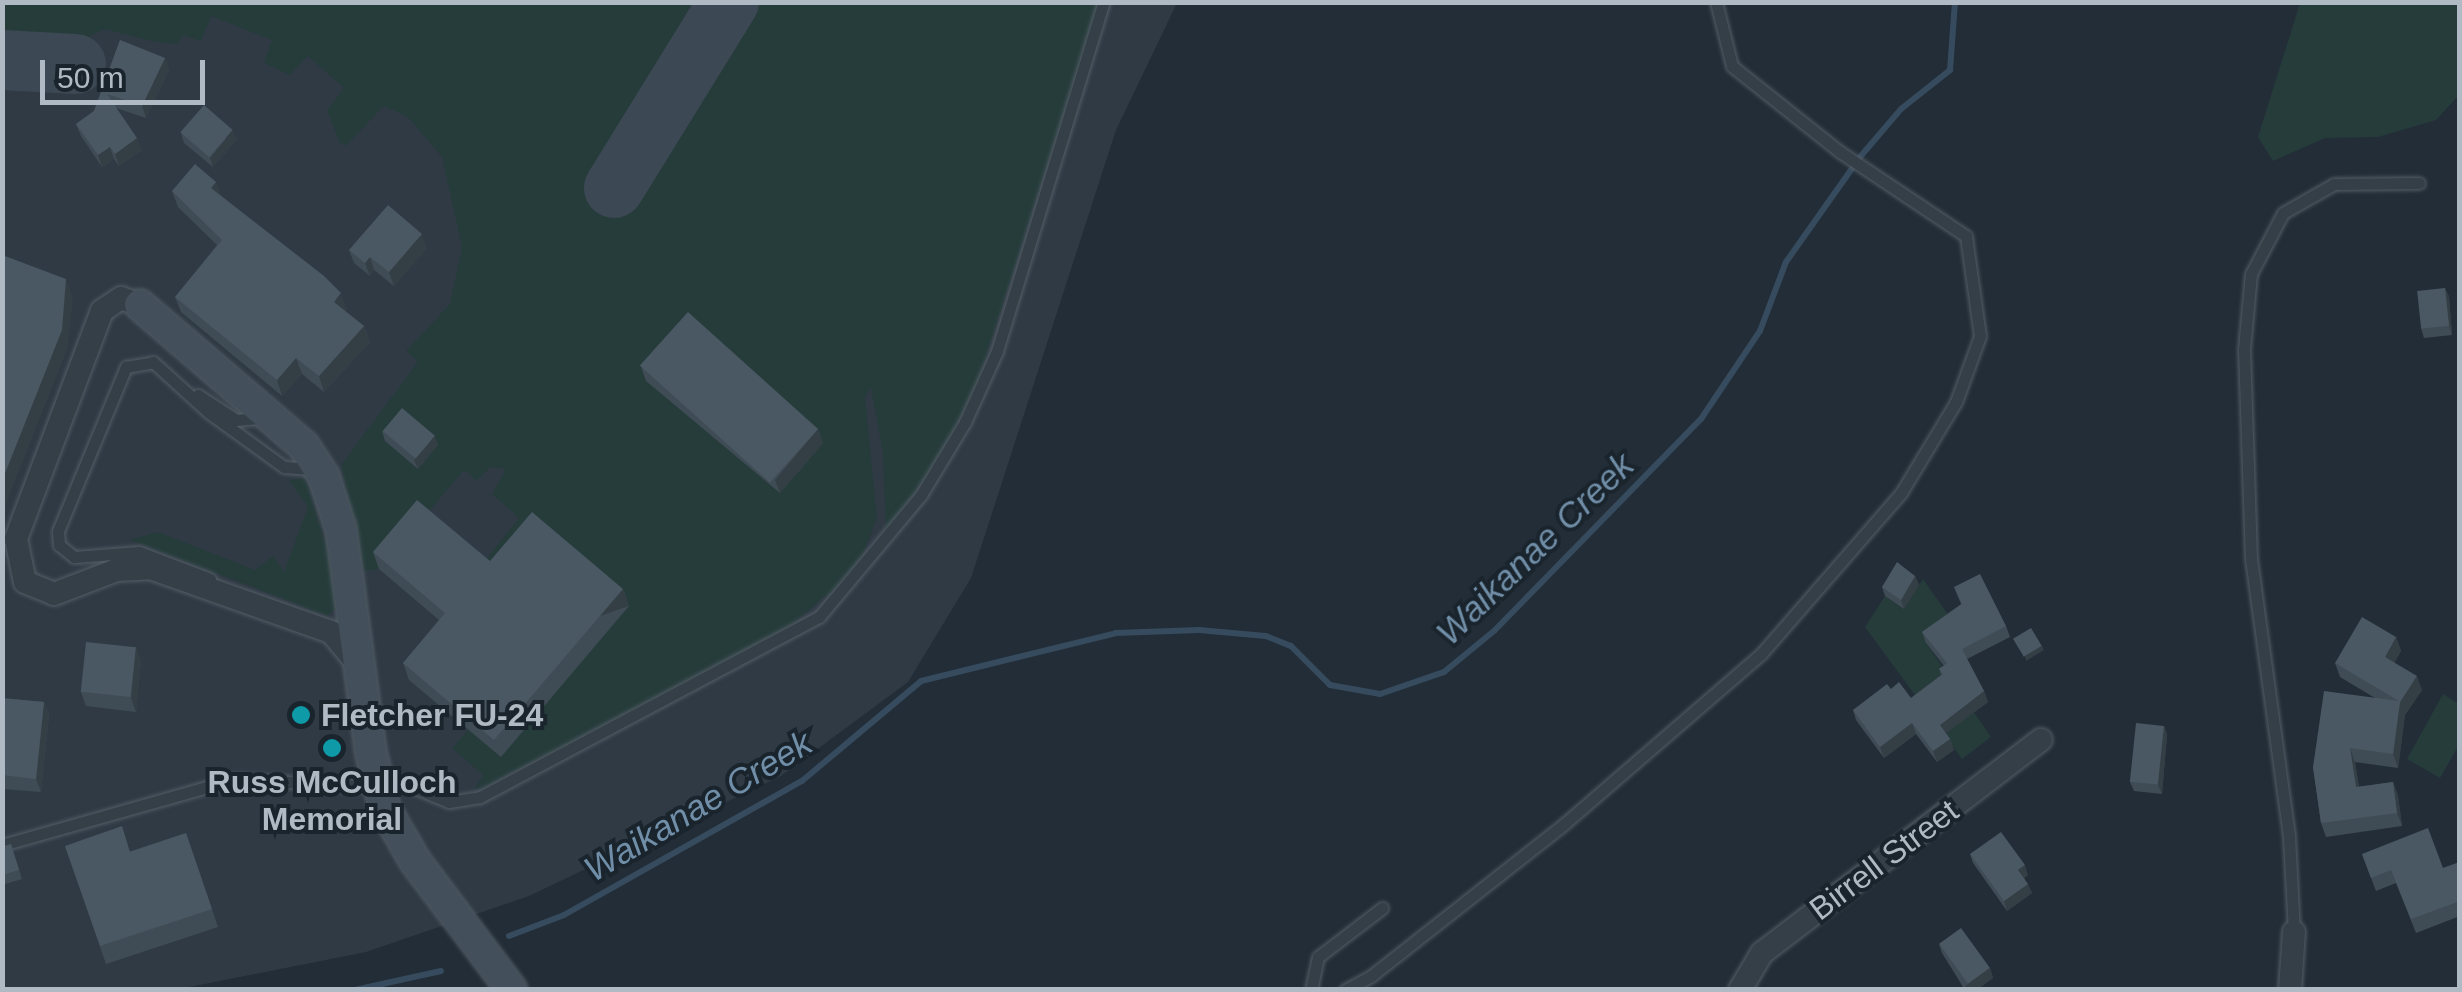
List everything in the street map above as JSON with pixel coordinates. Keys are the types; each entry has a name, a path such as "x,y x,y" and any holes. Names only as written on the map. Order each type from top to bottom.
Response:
{"street":[{"path":"364,693 340,637 240,596 142,567 47,594 29,586 17,565 16,539 102,311 121,298 140,305 277,421 324,477 341,529 378,787 406,848 512,990"},
{"name":"Birrell Street","path":"1740,990 1762,954 2040,740"},
{"path":"2290,990 2294,932"}],"lane":[{"path":"2,845 235,779 378,787 398,781 448,802 480,797 781,643 820,618 868,566 966,422 996,351 1104,2"},
{"path":"1345,990 1401,953 1699,712 1761,654 1901,493 1956,402 1980,336 1979,297 1966,236 1840,152 1732,66 1716,2"},
{"path":"2294,932 2289,836 2252,559 2244,348 2250,274 2283,213 2334,184 2419,183"},
{"path":"240,596 140,552 70,556 58,541 126,367 153,362 236,420 277,421"},
{"path":"190,390 208,412 284,467 313,468 324,477"},
{"path":"1311,990 1318,957 1382,908"}],"shaded area":[{"path":"3,3 1177,3 1116,130 971,578 908,682 781,776 529,896 366,952 179,989 3,989"}],"green space":[{"path":"3,2 1099,3 977,385 948,443 886,534 883,453 871,388 865,397 877,518 857,570 779,635 475,789 483,775 452,748 468,730 451,631 438,619 519,518 492,494 506,469 490,467 477,481 464,470 379,569 364,571 341,465 418,362 406,351 450,304 462,247 442,157 408,117 384,106 345,146 340,143 327,110 344,88 308,56 290,75 264,63 272,40 211,16 201,41 183,35 177,44 151,41 105,29 71,45 3,53"},
{"path":"2300,3 2459,3 2459,95 2436,120 2378,137 2325,138 2273,161 2258,137"},
{"path":"305,478 329,554 337,608 327,616 130,540 158,532 255,570 273,556 284,572 308,507 289,480"},
{"path":"1923,579 1954,623 1926,643 1991,737 1962,759 1865,627 1885,596 1904,609"},
{"path":"2443,694 2459,704 2460,743 2440,778 2407,759"}],"building":[{"path":"120,40 165,58 142,106 107,94 137,138 115,154 110,147 98,155 76,124 94,111"},
{"path":"204,105 233,130 209,157 180,132"},
{"path":"195,164 216,182 211,188 324,276 341,293 334,302 364,326 319,376 296,358 277,380 175,297 222,240 172,191"},
{"path":"388,205 422,234 389,272 370,257 365,263 349,250"},
{"path":"5,256 66,279 62,330 2,481 2,262"},
{"path":"2445,288 2449,326 2421,329 2417,291"},
{"path":"688,312 818,429 770,483 640,366"},
{"path":"402,408 435,436 416,459 383,431"},
{"path":"417,500 490,561 532,512 623,589 494,740 403,663 445,613 373,552"},
{"path":"1897,562 1915,576 1901,600 1882,587"},
{"path":"1980,574 2006,626 1962,649 1984,691 1940,725 1950,739 1933,751 1912,723 1880,747 1853,710 1887,684 1891,689 1899,682 1911,698 1943,674 1939,669 1947,663 1922,632 1962,604 1954,587"},
{"path":"2362,617 2396,637 2385,657 2417,676 2400,702 2393,754 2350,748 2356,787 2393,782 2397,813 2321,823 2313,767 2324,691 2399,701 2335,663"},
{"path":"2031,628 2042,646 2024,657 2013,639"},
{"path":"86,642 136,647 130,697 81,692"},
{"path":"2,698 44,702 36,779 2,775"},
{"path":"2136,723 2164,726 2158,785 2130,782"},
{"path":"122,826 130,852 186,833 212,909 100,946 65,846"},
{"path":"2428,828 2443,868 2460,862 2460,901 2411,919 2391,870 2371,878 2362,854"},
{"path":"2001,832 2025,865 2018,870 2028,884 2004,901 1970,854"},
{"path":"11,844 19,870 2,875 2,847"},
{"path":"1961,928 1990,968 1968,984 1939,944"}],"waterway":[{"name":"Waikanae Creek","path":"509,936 564,915 802,781 921,681 1116,633 1199,630 1266,636 1291,646 1330,685 1380,694 1444,672 1494,631 1701,419 1760,331 1786,262 1860,157 1901,109 1950,70 1955,2"},
{"name":"Waikanae Creek","path":"355,990 441,971"}],"taxiway":[{"path":"614,188 729,2"},
{"path":"2,60 76,64"}],"place":[{"name":"Fletcher FU-24","path":"301,715"},
{"name":"Russ McCulloch Memorial","path":"332,748"}]}
